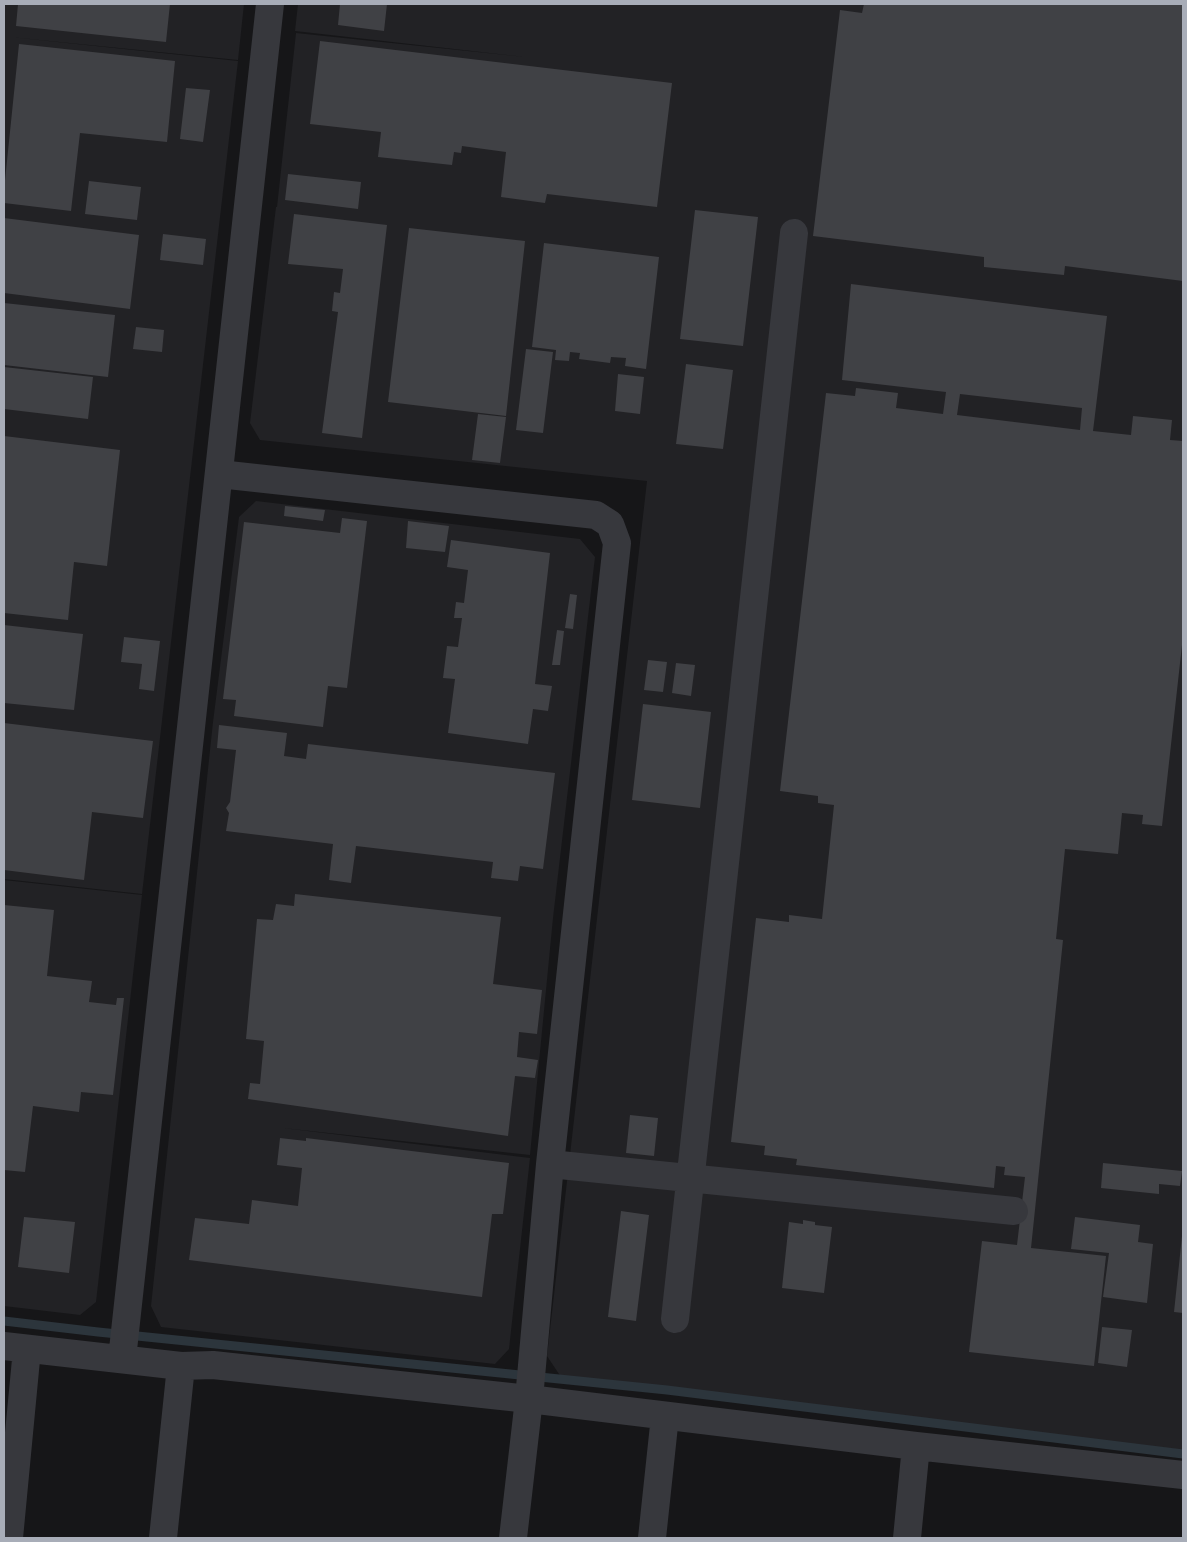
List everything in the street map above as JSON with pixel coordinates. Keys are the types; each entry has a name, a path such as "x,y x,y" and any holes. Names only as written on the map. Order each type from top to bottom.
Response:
{"street":[{"path":"122,1359 270,4"},
{"path":"675,1319 794,233"},
{"path":"219,474 596,515 610,524 617,544 550,1164 513,1538"},
{"path":"550,1164 1014,1211"},
{"path":"9,1538 16,1347 181,1366 213,1365 528,1398 916,1446 1183,1475"},
{"path":"163,1538 181,1366"},
{"path":"652,1538 665,1416"},
{"path":"907,1538 916,1446"}],"shaded area":[{"path":"4,4 244,4 238,60 10,37 238,61 142,894 4,879"},
{"path":"298,4 1183,4 1183,1450 565,1383 547,1356 647,481 260,440 250,423 277,207 296,33 525,57 295,31"},
{"path":"256,501 580,539 595,557 553,918 530,1155 283,1128 530,1158 509,1349 495,1364 161,1327 151,1306 213,722 239,517"},
{"path":"4,880 142,895 96,1302 80,1315 4,1306"}],"building":[{"path":"18,4 170,4 166,42 16,26"},
{"path":"340,4 387,4 384,31 338,25"},
{"path":"864,4 1183,4 1183,281 1065,266 1064,275 984,267 984,257 813,236 840,10 862,13"},
{"path":"320,41 672,83 657,207 547,194 545,203 501,197 506,152 462,146 461,153 454,152 452,165 378,157 381,132 310,124"},
{"path":"19,44 175,61 167,142 80,133 71,211 4,203"},
{"path":"186,88 210,90 203,142 180,139"},
{"path":"288,174 361,182 358,209 285,200"},
{"path":"89,181 141,187 137,220 85,214"},
{"path":"695,210 758,217 743,346 680,339"},
{"path":"294,214 387,225 362,438 322,433 338,312 332,311 334,292 340,293 343,269 288,264"},
{"path":"4,218 139,235 130,309 4,293"},
{"path":"409,228 525,241 506,416 388,402"},
{"path":"163,234 206,239 203,265 160,260"},
{"path":"544,243 659,257 646,369 625,366 626,358 611,357 610,363 579,359 580,353 570,352 569,361 555,360 556,350 532,347"},
{"path":"851,284 1107,316 1093,431 1131,435 1133,416 1172,420 1170,440 1183,441 1183,636 1162,826 1142,824 1143,815 1122,813 1118,854 1065,849 1056,939 1063,940 1031,1248 1106,1256 1094,1366 969,1352 982,1241 1017,1245 1025,1177 1004,1175 1005,1167 996,1166 994,1188 796,1165 797,1159 764,1155 765,1146 731,1142 756,918 789,922 789,915 822,919 834,805 818,803 818,796 780,791 826,393 855,396 856,388 898,393 896,408 943,414 946,392 842,380","holes":["960,394 1082,408 1080,430 957,415"]},
{"path":"4,303 115,315 108,377 4,365"},
{"path":"136,327 164,330 162,352 133,349"},
{"path":"526,349 553,352 543,433 516,430"},
{"path":"686,364 733,370 723,449 676,444"},
{"path":"4,367 93,377 88,419 4,409"},
{"path":"618,374 644,377 640,414 615,411"},
{"path":"478,414 506,417 500,463 472,460"},
{"path":"4,436 120,450 107,566 74,562 68,620 4,613"},
{"path":"285,506 325,510 323,521 284,516"},
{"path":"342,518 367,521 347,688 328,686 323,727 234,716 236,700 223,699 244,522 340,533"},
{"path":"408,521 449,526 445,552 406,548"},
{"path":"451,540 550,553 535,684 552,686 548,711 533,709 528,744 448,733 455,679 443,678 447,646 458,647 462,618 454,618 456,602 464,603 468,570 447,567"},
{"path":"570,594 577,595 573,629 565,628"},
{"path":"4,625 83,634 74,710 4,703"},
{"path":"557,630 564,631 560,665 552,665"},
{"path":"124,637 160,641 154,691 139,689 142,664 121,662"},
{"path":"648,660 667,662 663,692 644,690"},
{"path":"676,663 695,665 691,696 672,693"},
{"path":"643,704 711,712 700,808 632,800"},
{"path":"4,723 153,741 143,818 92,812 84,880 4,870"},
{"path":"219,725 287,733 284,756 306,759 308,744 555,773 543,869 520,866 518,881 491,878 493,862 356,846 351,883 329,880 333,844 226,831 229,813 226,808 230,802 236,750 217,748"},
{"path":"295,894 501,917 493,984 542,990 537,1034 519,1032 517,1057 538,1060 535,1078 515,1076 508,1136 248,1099 250,1083 260,1084 264,1041 246,1039 257,919 273,920 276,904 294,906"},
{"path":"4,905 54,910 47,976 92,981 89,1002 116,1005 117,998 124,998 113,1095 81,1092 79,1112 33,1106 25,1172 4,1170"},
{"path":"630,1115 658,1118 654,1156 626,1153"},
{"path":"280,1138 306,1141 306,1138 509,1163 503,1214 492,1214 482,1297 189,1260 195,1218 249,1224 252,1200 298,1206 302,1168 277,1165"},
{"path":"1103,1163 1182,1171 1180,1186 1159,1184 1159,1194 1101,1188"},
{"path":"621,1211 649,1215 636,1321 608,1317"},
{"path":"24,1217 75,1222 69,1273 18,1267"},
{"path":"1075,1217 1140,1225 1138,1242 1153,1244 1147,1303 1103,1297 1109,1253 1071,1249"},
{"path":"803,1220 815,1222 815,1225 832,1227 824,1293 782,1288 789,1222 803,1224"},
{"path":"1183,1236 1183,1313 1174,1312"},
{"path":"1102,1327 1132,1330 1127,1367 1098,1363"}],"waterway":[{"path":"4,1321 667,1390 1183,1454"}]}
